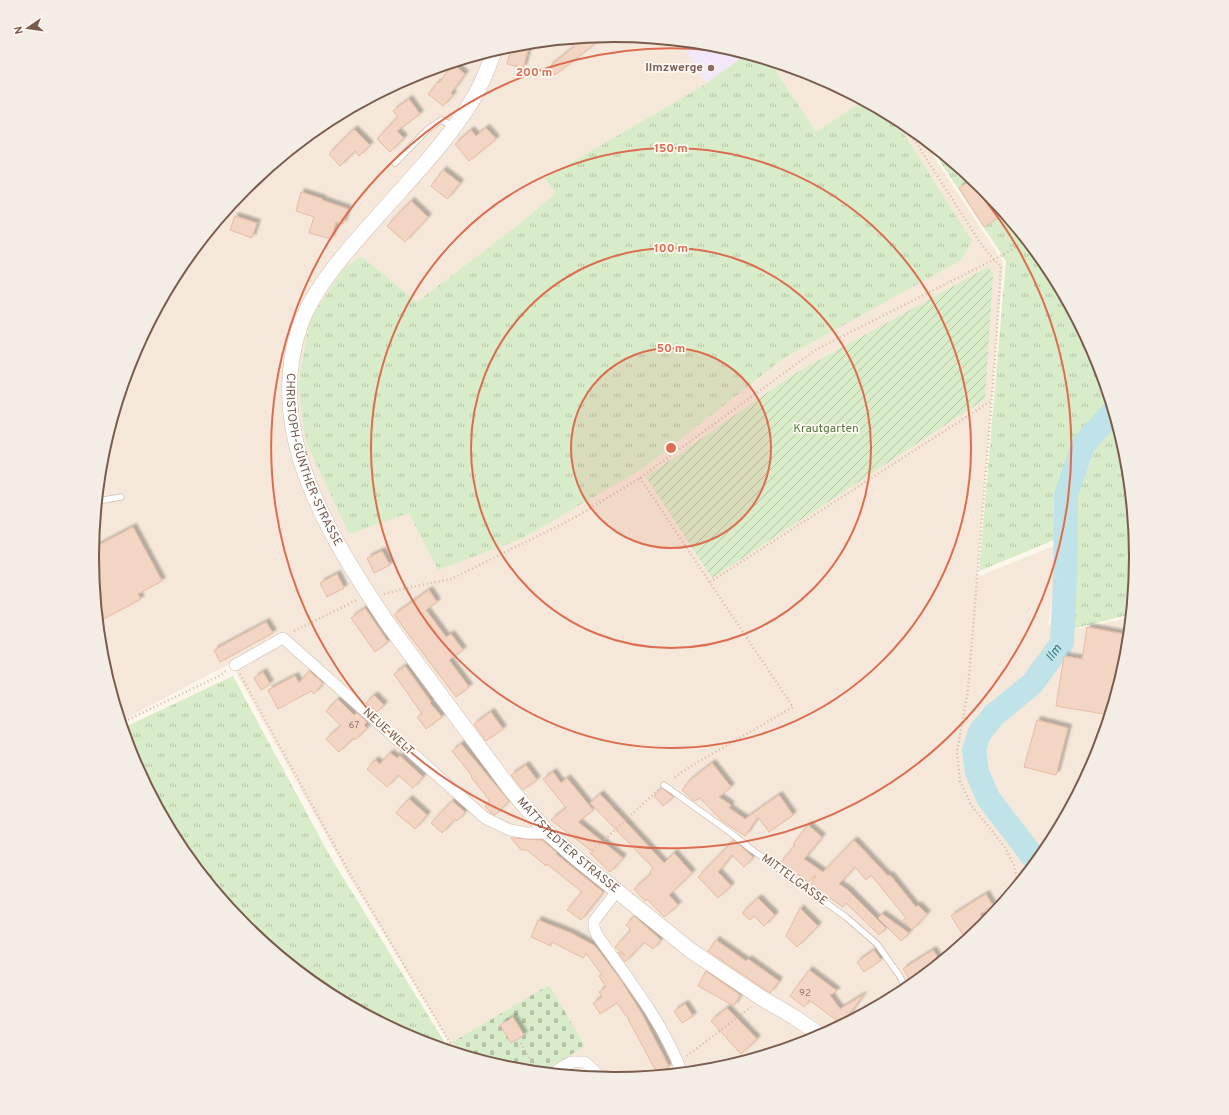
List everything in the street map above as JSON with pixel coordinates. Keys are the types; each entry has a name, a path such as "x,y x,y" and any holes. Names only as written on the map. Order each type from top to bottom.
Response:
{"street":[{"name":"CHRISTOPH-GÜNTHER-STRASSE","path":"370,596 331,531 314,498 300,461 292,421 289,384 293,353 300,326 314,298 336,265 432,154 453,126 475,94 492,57"},
{"name":"MATTSTEDTER STRASSE","path":"370,596 388,624 511,790 548,833 580,861 690,950 760,997 816,1032"},
{"path":"235,665 283,638"},
{"name":"NEUE WELT","path":"283,638 485,818 510,830 527,833 548,833"},
{"path":"617,891 594,921 594,927 597,935 641,997 668,1042 680,1069"},
{"path":"558,1070 571,1062 585,1062 596,1072"}],"lane":[{"path":"395,163 427,130 441,120 453,126"},
{"path":"102,500 121,497"},
{"name":"MITTELGASSE","path":"664,784 846,917 877,944 904,984"}],"path":[{"path":"913,138 979,241 993,259 1001,266 968,690 957,752 960,781 971,805 1004,846 1014,865 1017,879"},
{"path":"283,638 290,633 370,596 451,579 574,518 640,478 817,349 993,259 1022,242"},
{"path":"710,582 991,401"},
{"path":"580,861 664,784 691,766 794,707 640,478"},
{"path":"126,722 221,675 235,665 349,872 452,1047"},
{"path":"677,1061 690,1055 750,1007 760,997"},
{"path":"521,1043 535,1067"}],"shaded area":[{"path":"581,43 648,43 682,46 715,52 780,69 812,81 872,111 901,129 930,150 1003,262 977,577 1059,544 1048,624 1064,632 1127,618 1120,658 1103,723 1091,755 1077,785 1043,844 1002,897 979,922 954,945 901,986 872,1004 812,1034 780,1046 715,1063 682,1069 648,1072 585,1072 583,1068 577,1072 547,1069 514,1063 452,1047 347,873 231,663 125,719 109,658 103,625 99,558 103,490 109,457 126,392 138,360 168,300 186,271 206,244 250,193 275,170 328,129 387,95 417,81 449,69 514,52 547,46"},
{"name":"Ilmzwerge","path":"684,46 740,58 706,83"}],"green space":[{"path":"741,58 773,67 816,132 859,104 900,129 972,241 961,260 784,358 642,469 523,538 438,570 409,513 349,534 306,442 298,384 310,320 342,270 361,256 417,302 517,226 556,193 545,178 706,84"},
{"path":"936,155 979,193 1002,218 1043,271 1061,300 1091,360 1109,414 1081,446 1063,495 1061,533 1054,540 979,571 1006,261"},
{"name":"Krautgarten","path":"988,267 993,273 985,399 712,578 646,477 794,374"},
{"path":"1111,420 1126,490 1129,524 1130,558 1127,615 1065,631 1068,578 1069,495 1085,447"},
{"path":"233,676 331,858 446,1045 417,1034 387,1020 328,986 275,945 250,922 227,897 186,844 152,785 138,755 127,726"},
{"path":"549,985 585,1046 547,1069 514,1063 457,1048 453,1042"}],"building":[{"path":"597,43 555,75 549,67 574,47 572,44"},
{"path":"528,49 523,68 507,64 510,53"},
{"path":"456,67 465,74 451,93 453,95 443,106 428,94 438,82 439,83 449,69"},
{"path":"409,99 420,114 397,131 404,138 390,152 377,139 398,117 393,111"},
{"path":"486,128 496,139 469,161 455,144 471,130 476,136"},
{"path":"354,129 370,145 359,156 355,151 340,166 329,154"},
{"path":"443,170 460,183 447,199 431,186"},
{"path":"968,182 993,208 999,217 984,227 959,188"},
{"path":"301,192 348,209 343,224 336,222 331,239 309,233 314,217 296,211"},
{"path":"411,201 428,217 405,242 387,226"},
{"path":"235,216 257,223 252,238 230,230"},
{"path":"133,527 162,581 138,594 141,599 103,620 100,591 99,545"},
{"path":"382,551 390,565 374,573 367,558"},
{"path":"337,574 344,588 327,597 320,583"},
{"path":"429,590 437,602 426,610 446,637 451,634 463,650 449,660 469,687 456,697 394,615"},
{"path":"365,608 388,642 375,652 351,618"},
{"path":"266,622 273,633 220,662 214,650"},
{"path":"1087,627 1124,634 1120,658 1105,714 1056,706 1064,656 1082,659"},
{"path":"405,666 431,702 430,703 442,717 426,729 417,717 422,714 394,674"},
{"path":"309,671 323,683 314,694 311,691 278,709 268,690 295,676 299,683"},
{"path":"263,672 270,684 261,690 254,678"},
{"path":"374,695 384,705 377,712 366,703"},
{"path":"338,699 354,715 357,713 367,722 364,725 367,728 355,740 353,738 339,752 326,739 341,726 326,711"},
{"path":"491,712 503,729 486,741 474,724"},
{"path":"1037,720 1068,728 1056,775 1024,767"},
{"path":"461,744 509,801 495,815 485,806 490,801 452,751"},
{"path":"390,753 397,758 400,756 423,777 413,788 398,775 387,787 367,769 375,760 380,764"},
{"path":"712,763 731,787 719,797 731,805 729,808 745,819 779,795 793,815 769,832 758,817 745,836 721,820 700,798 694,801 682,790 689,781"},
{"path":"526,765 537,780 523,790 511,775"},
{"path":"553,772 561,783 567,778 593,810 578,822 623,858 610,872 591,854 593,852 551,820 566,808 543,779"},
{"path":"662,788 673,797 663,806 654,796"},
{"path":"600,794 664,863 674,853 692,873 669,895 678,905 664,917 647,899 645,901 634,889 651,874 650,872 653,868 590,803"},
{"path":"409,799 427,815 415,829 396,813"},
{"path":"452,801 465,812 457,821 455,819 442,833 431,823"},
{"path":"808,825 822,837 804,859 823,872 854,840 888,876 890,875 916,907 918,905 927,914 912,930 903,920 906,918 871,875 866,880 855,867 839,884 848,890 886,928 879,935 846,903 843,907 811,885 816,875 808,882 781,862 795,845 793,844"},
{"path":"511,838 542,840 557,853 556,854 603,892 581,920 567,910 582,892 527,850 521,850"},
{"path":"734,840 753,857 744,867 732,855 718,872 731,886 718,898 698,877"},
{"path":"986,894 993,906 980,914 983,918 964,936 951,916"},
{"path":"758,898 775,915 764,926 754,916 750,920 742,913"},
{"path":"800,908 818,926 797,947 786,936"},
{"path":"882,914 909,933 901,941 878,918"},
{"path":"634,916 661,940 653,949 644,942 625,962 618,952 625,955 615,947 631,930 626,925"},
{"path":"538,920 571,933 595,946 620,979 642,1014 669,1067 661,1071 656,1071 626,1015 617,1003 600,1014 593,1003 602,997 599,992 606,987 599,976 602,975 586,953 583,958 552,942 551,946 531,937"},
{"path":"716,940 746,961 748,959 779,981 770,993 708,951"},
{"path":"874,950 881,960 864,972 857,962"},
{"path":"933,950 938,958 910,980 903,969"},
{"path":"809,970 837,991 830,995 840,1009 863,995 847,1017 838,1022 809,1000 804,1007 790,996"},
{"path":"706,971 740,995 734,1006 698,986"},
{"path":"685,1004 693,1016 682,1023 674,1011"},
{"path":"727,1008 757,1039 741,1054 711,1021"},
{"path":"513,1017 524,1035 511,1043 500,1025"}],"waterway":[{"name":"Ilm","path":"1033,857 988,798 977,772 974,750 980,732 994,715 1032,684 1062,643 1065,578 1066,495 1083,445 1110,416"}],"place":[{"name":"Ilmzwerge","path":"711,68"}]}
